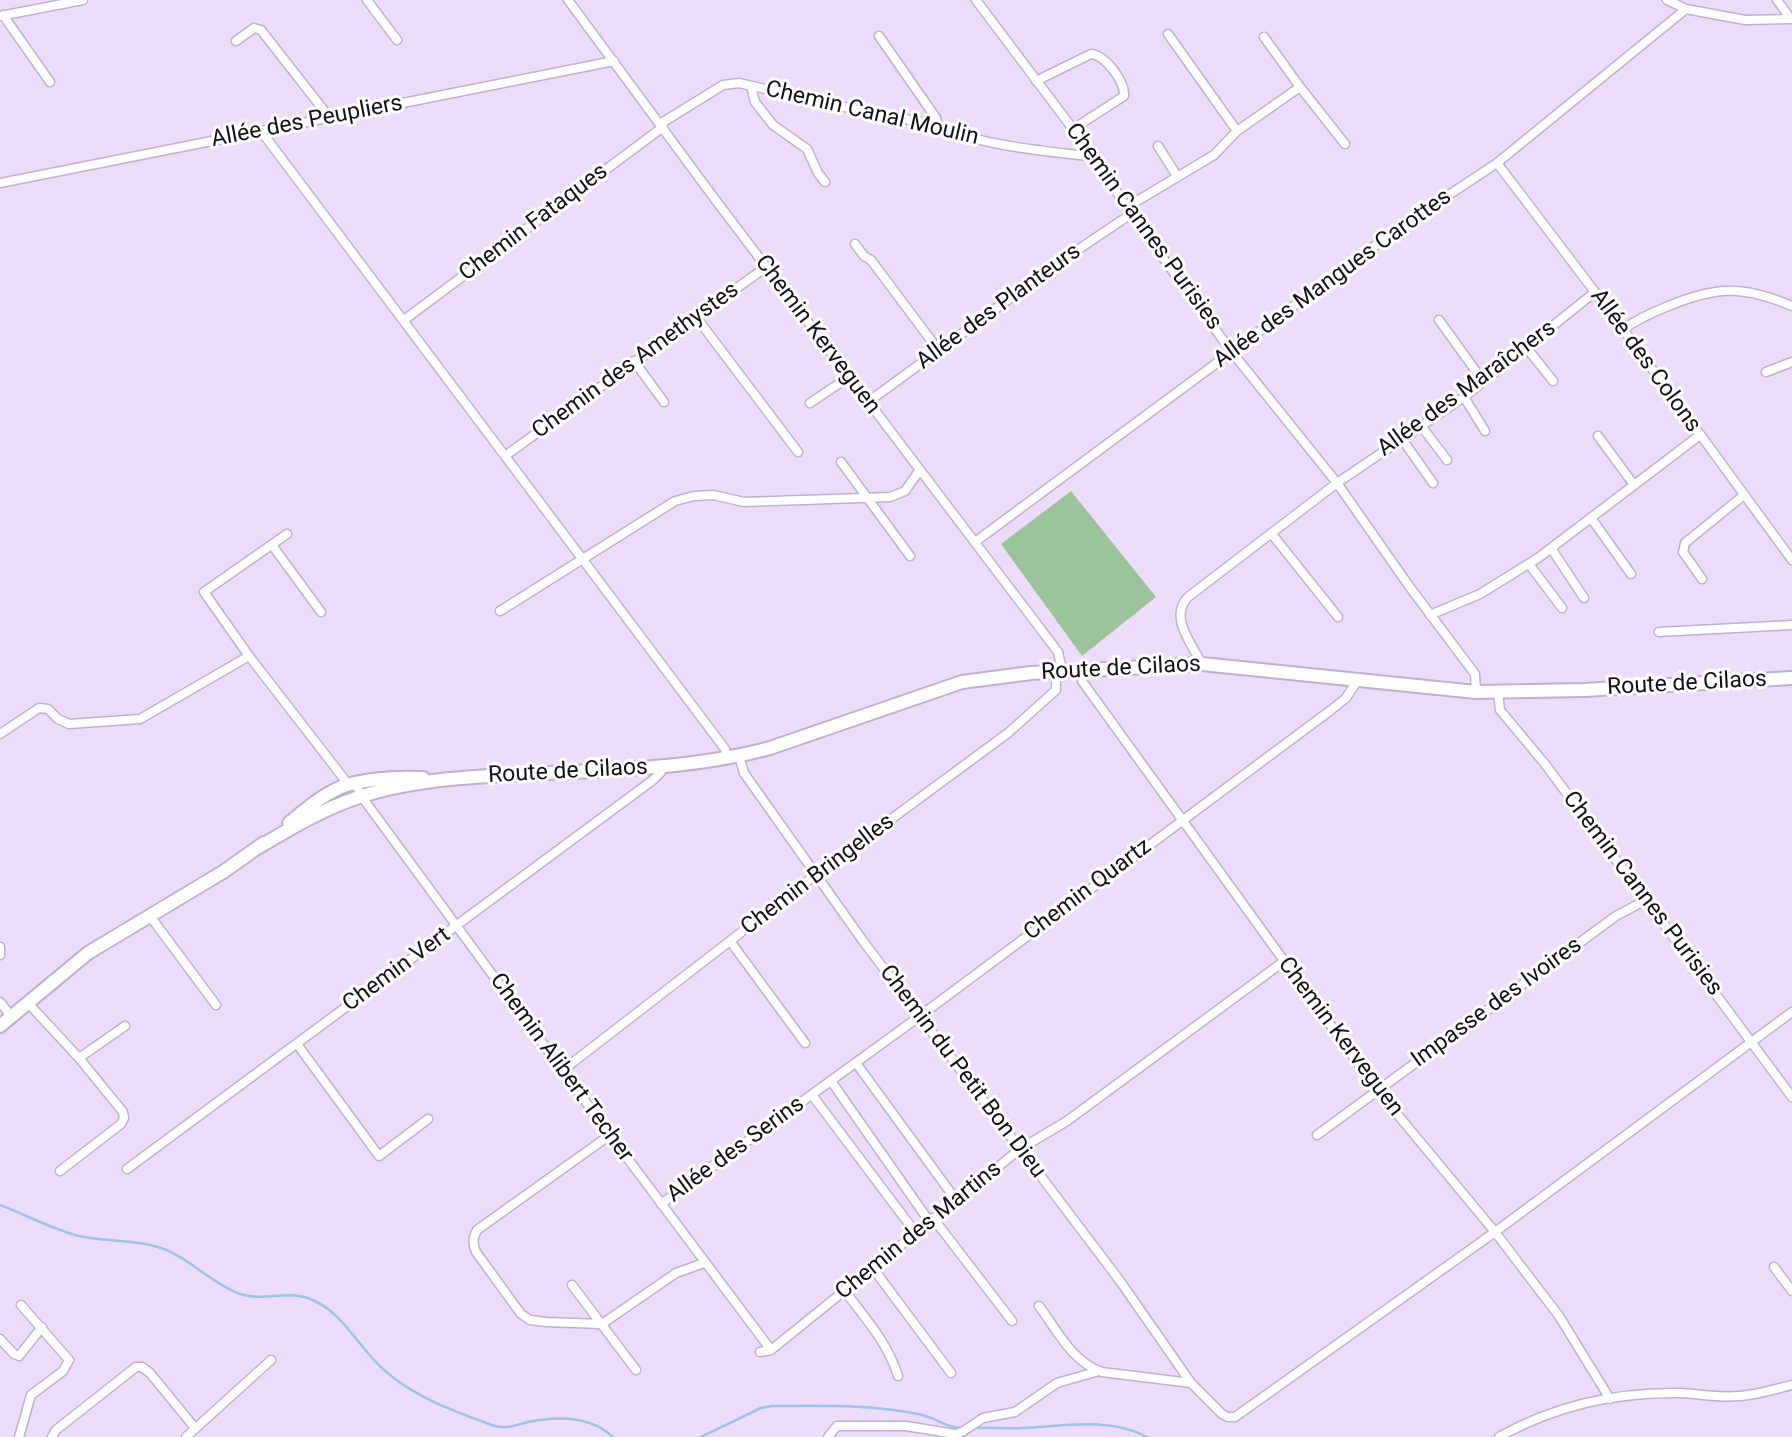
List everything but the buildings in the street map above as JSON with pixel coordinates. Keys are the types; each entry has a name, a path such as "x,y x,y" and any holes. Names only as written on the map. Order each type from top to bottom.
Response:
{"main road":[{"name":"Route de Cilaos","path":"0,1026 88,953 223,872 298,820 314,803 351,784 396,777 463,778 661,766 734,757 770,748 962,682 1059,671 1202,664 1476,692 1584,690 1792,678"},
{"name":"Route de Cilaos","path":"298,820 399,787 463,778"}],"street":[{"path":"50,82 2,16 83,0"},
{"path":"367,0 397,40"},
{"name":"Chemin Kerveguen","path":"568,0 919,471 1058,652 1059,671"},
{"name":"Chemin Cannes Purisies","path":"976,0 1094,157 1129,211 1231,351 1337,483 1475,674 1476,692"},
{"path":"1667,0 1686,9 1745,20 1791,19"},
{"path":"1777,0 1791,19"},
{"name":"Allée des Mangues Carottes","path":"975,542 1399,228 1497,163 1686,9"},
{"path":"236,41 254,28 261,30 329,117"},
{"path":"1168,34 1237,131"},
{"path":"879,36 936,118 938,125"},
{"path":"1264,37 1345,144"},
{"path":"1036,80 1091,54 1104,60 1124,89 1124,96 1073,130"},
{"name":"Allée des Peupliers","path":"0,183 614,61"},
{"name":"Chemin Canal Moulin","path":"662,125 723,85 738,83 938,125 949,131 1011,145 1094,157"},
{"path":"751,86 753,98 773,125 807,149 825,182"},
{"name":"Allée des Planteurs","path":"868,402 1177,176 1214,155 1237,131 1300,87"},
{"name":"Chemin Fataques","path":"404,320 662,125"},
{"name":"Chemin du Petit Bon Dieu","path":"261,131 581,559 725,749 734,757 818,873 863,941 1120,1281 1191,1383 1222,1414 1235,1417 1495,1232"},
{"path":"1158,146 1177,176"},
{"name":"Allée des Colons","path":"1497,163 1623,329 1792,560"},
{"path":"855,244 864,256 871,260 939,351"},
{"name":"Chemin des Amethystes","path":"505,456 766,267"},
{"path":"1623,329 1641,318 1712,291 1749,292 1792,306"},
{"name":"Allée des Maraîchers","path":"1202,664 1179,618 1181,606 1188,597 1337,483 1464,397 1595,292"},
{"path":"696,317 798,452"},
{"path":"1439,320 1483,381"},
{"path":"1526,347 1553,381"},
{"path":"634,361 664,402"},
{"path":"1766,372 1792,362"},
{"path":"810,403 849,377"},
{"path":"1464,397 1485,431"},
{"path":"1422,427 1447,460"},
{"path":"1430,615 1480,594 1529,564 1700,435"},
{"path":"1598,436 1634,485"},
{"path":"1402,439 1433,482"},
{"path":"841,462 910,556"},
{"path":"500,611 675,502 694,496 713,495 744,502 890,497 900,494 919,471"},
{"path":"1702,579 1683,552 1685,542 1744,495"},
{"path":"1591,517 1631,574"},
{"path":"1271,533 1338,617"},
{"path":"287,534 272,545 321,612"},
{"name":"Chemin Alibert Techer","path":"272,545 204,592 249,656 362,797 704,1263 771,1350"},
{"path":"1551,548 1584,598"},
{"path":"1529,564 1562,608"},
{"path":"1659,632 1792,625"},
{"path":"0,734 39,708 48,709 58,719 69,724 140,719 249,656"},
{"name":"Chemin Kerveguen","path":"1080,670 1082,681 1378,1091 1495,1232 1559,1316 1610,1399"},
{"name":"Chemin Bringelles","path":"563,1070 818,873 1008,733 1056,690 1059,671"},
{"name":"Chemin Quartz","path":"812,1095 1331,710 1346,698 1359,678"},
{"name":"Chemin Cannes Purisies","path":"1499,692 1500,710 1545,764 1792,1097"},
{"name":"Chemin Vert","path":"127,1169 653,780 662,772 661,766"},
{"name":"Impasse des Ivoires","path":"1317,1135 1616,916 1646,900"},
{"path":"150,916 216,1005"},
{"path":"730,941 805,1043"},
{"path":"0,947 0,956"},
{"name":"Chemin des Martins","path":"760,1352 771,1350 1020,1149 1067,1121 1283,962"},
{"path":"0,1002 11,1016"},
{"path":"28,1003 79,1058 123,1112 121,1124 60,1171"},
{"path":"1495,1232 1792,1012"},
{"path":"79,1058 125,1026"},
{"path":"297,1044 379,1156 428,1119"},
{"path":"856,1063 956,1200"},
{"path":"831,1082 931,1220 1012,1321"},
{"path":"812,1095 915,1232"},
{"name":"Allée des Serins","path":"661,1204 812,1095"},
{"path":"610,1135 477,1230 473,1244 476,1252 521,1314 530,1320 546,1322 602,1324 667,1279 704,1263"},
{"path":"1774,1266 1792,1291"},
{"path":"872,1267 951,1373"},
{"path":"572,1285 636,1370"},
{"path":"844,1290 892,1356 898,1376"},
{"path":"19,1437 31,1395 62,1371 69,1360 21,1305"},
{"path":"1039,1306 1083,1364 1100,1371 1191,1383"},
{"path":"0,1339 19,1356 42,1327"},
{"path":"186,1437 271,1360"},
{"path":"52,1437 56,1430 136,1367 142,1367 150,1373 195,1428"},
{"path":"828,1437 837,1426 906,1426 955,1434 983,1418 1015,1412 1057,1383 1100,1371"},
{"path":"1499,1437 1516,1427 1572,1406 1610,1399 1680,1393 1741,1396 1792,1385"}],"green space":[{"path":"1071,491 1156,597 1082,656 1001,544"}],"waterway":[{"path":"0,1205 79,1236 138,1243 169,1251 240,1294 259,1297 295,1296 313,1300 334,1314 375,1361 396,1380 421,1396 492,1425 510,1427 539,1420 573,1419 595,1425 613,1437"},
{"path":"701,1437 761,1408 772,1406 882,1409 918,1414 952,1427 964,1428"},
{"path":"974,1428 1102,1425 1118,1427 1147,1437"}]}
